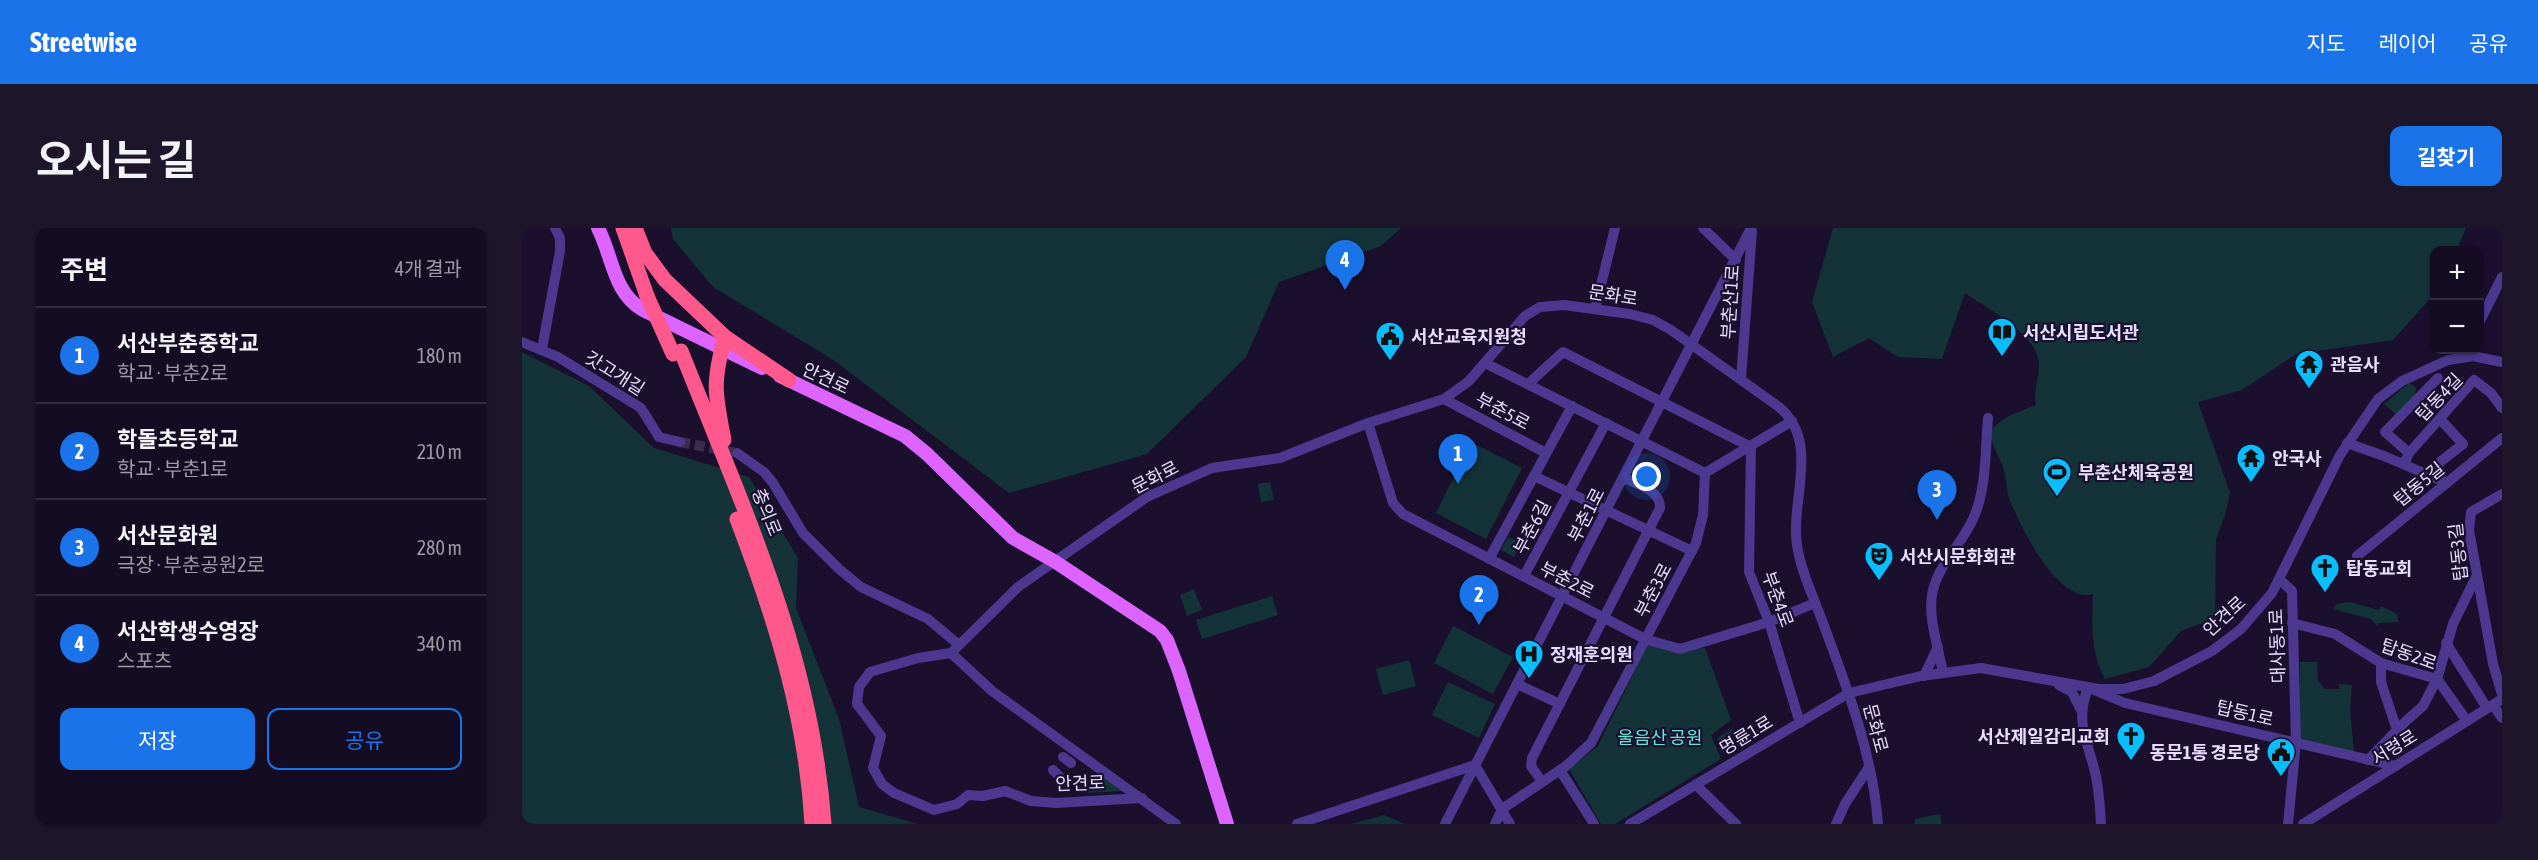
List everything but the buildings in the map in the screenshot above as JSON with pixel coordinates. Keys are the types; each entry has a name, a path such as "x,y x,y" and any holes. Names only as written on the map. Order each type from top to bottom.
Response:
{"highway":[{"name":"충의로","path":"623,228 731,476 774,584 788,629 813,736 824,824"},
{"name":"충의로","path":"629,228 651,295"},
{"path":"635,228 645,253 659,274 723,343 789,380"},
{"path":"723,343 716,372 716,397 731,476"},
{"name":"충의로","path":"677,352 775,621 807,759 812,824"}],"main road":[{"path":"598,228 621,289 629,301 723,343"},
{"name":"안견로","path":"789,380 911,440 1013,538 1054,561 1145,620 1167,640 1227,824"}],"street":[{"path":"542,349 560,251 560,238 555,228"},
{"path":"1595,309 1615,228"},
{"name":"부춘산1로","path":"1703,228 1736,260"},
{"name":"부춘산1로","path":"1693,345 1751,228"},
{"name":"부춘산1로","path":"1740,380 1751,228"},
{"path":"2484,313 2502,277"},
{"name":"문화로","path":"1054,561 1136,504 1186,478 1221,466 1280,458 1368,423 1444,399 1462,387 1525,316 1533,310 1556,305 1649,318 1693,345 1779,407 1792,421 1799,438 1801,455 1796,525 1797,545 1815,603 1849,693 1869,767 1878,824"},
{"name":"갓고개길","path":"522,342 542,349 641,408 659,437 681,442"},
{"name":"부춘1로","path":"1445,824 1693,345"},
{"path":"1528,384 1562,352 1751,447"},
{"name":"안견로","path":"1849,693 1924,676 1981,668 2118,690 2140,686 2168,674 2229,640 2251,618 2280,580 2347,443 2378,399 2393,386 2409,377 2460,354 2502,362"},
{"path":"2482,354 2489,358"},
{"path":"1485,363 1705,473 1792,421"},
{"path":"2409,377 2424,392"},
{"path":"2409,453 2385,432 2438,378"},
{"name":"탑동4길","path":"2404,464 2409,453 2474,380 2491,393 2502,408"},
{"name":"부춘5로","path":"1444,399 1546,453"},
{"path":"1490,559 1572,406"},
{"path":"1943,673 1931,607 1933,590 1977,510 1982,485 1988,418"},
{"path":"2426,473 2463,444 2440,419"},
{"name":"부춘2로","path":"1368,423 1397,510 1414,521 1645,639 1680,649 1769,622 1815,603"},
{"name":"부춘6길","path":"1524,576 1606,423"},
{"name":"탑동5길","path":"2357,555 2502,438"},
{"path":"2347,443 2447,483"},
{"name":"부춘4로","path":"1751,447 1749,572 1769,622 1800,723"},
{"name":"안견로","path":"737,453 768,477 803,533 861,587 928,619 992,691 1176,824"},
{"name":"부춘3로","path":"1502,809 1560,770 1592,743 1692,551 1702,523 1705,473"},
{"path":"1534,476 1569,493"},
{"path":"1542,782 1532,768 1531,762 1660,508 1660,501 1654,493 1624,478"},
{"name":"부춘6길","path":"1569,493 1692,551"},
{"name":"탑동3길","path":"2502,494 2470,512 2469,530 2493,664 2502,694"},
{"path":"955,649 1018,587 1054,561"},
{"path":"2368,760 2423,707 2437,679 2446,643 2476,577"},
{"name":"대사동1로","path":"2280,580 2292,591 2296,742 2288,824"},
{"name":"탑동2로","path":"2292,623 2335,634 2381,663 2437,679 2467,721"},
{"path":"2446,643 2494,704 2502,718"},
{"path":"1924,676 1938,647"},
{"name":"안견로","path":"955,649 870,672 859,687 857,704 881,736 873,768 882,784 894,793 934,810 957,804 968,795 983,796 1005,791 1031,801 1056,803 1142,798"},
{"path":"2381,663 2381,682 2397,730"},
{"path":"2052,679 2054,683 2072,692 2081,711 2096,780 2101,824"},
{"path":"1517,684 1560,704"},
{"path":"2081,711 2088,687"},
{"name":"탑동1로","path":"2088,687 2125,703 2396,766"},
{"name":"명륜1로","path":"1630,824 1849,693"},
{"name":"서령로","path":"2303,824 2494,704"},
{"path":"1297,824 1475,765 1508,822"},
{"path":"1836,824 1845,804 1869,767"},
{"path":"1560,770 1594,824"},
{"path":"1696,784 1736,824"},
{"path":"1495,824 1502,809"}],"green space":[{"path":"671,228 1401,228 1381,246 1279,282 1246,357 1147,454 1009,493 832,359 713,287 673,239"},
{"path":"1833,228 2466,228 2459,246 2430,246 2430,298 2393,340 2296,354 2242,390 2198,402 2230,493 2216,539 2215,618 2181,631 2149,667 2105,679 2094,648 2093,594 2080,594 2067,588 2043,562 2011,503 2003,467 1993,446 1990,432 2000,422 2036,405 2035,393 2039,364 2034,349 2027,339 2007,321 1965,293 1942,359 1898,357 1869,338 1833,357 1812,302"},
{"path":"522,352 589,386 654,448 749,477 798,558 796,608 839,719 859,807 918,824 522,824"},
{"path":"2409,383 2416,387 2415,396 2397,415 2384,404"},
{"path":"1471,442 1522,468 1486,539 1436,513"},
{"path":"1270,482 1274,500 1261,502 1258,484"},
{"path":"1508,537 1521,542 1514,557 1501,550"},
{"path":"1194,589 1202,610 1187,616 1180,595"},
{"path":"1272,596 1278,615 1202,639 1196,620"},
{"path":"2350,602 2379,610 2381,606 2397,614 2399,622 2378,623 2378,626 2371,619 2333,609 2337,604"},
{"path":"1453,626 1513,657 1493,694 1434,663"},
{"name":"울음산 공원","path":"1649,642 1677,650 1705,648 1731,720 1711,735 1721,759 1615,824 1601,824 1569,769 1598,746"},
{"path":"1409,660 1416,686 1383,695 1376,669"},
{"path":"2300,662 2317,662 2318,680 2324,689 2339,689 2339,684 2352,685 2350,710 2354,753 2300,738"},
{"path":"1448,682 1495,704 1479,738 1432,715"},
{"path":"1732,729 1742,745 1725,755 1717,738"},
{"path":"1099,774 1123,791 1086,793"},
{"path":"1940,814 1942,824 1914,824 1915,819"},
{"path":"1384,815 1404,824 1351,824"}],"tunnel":[{"path":"680,442 737,453"}],"place":[{"name":"서산학생수영장","path":"1345,290"},
{"name":"서산시립도서관","path":"2002,358"},
{"name":"서산교육지원청","path":"1390,362"},
{"name":"관음사","path":"2309,390"},
{"name":"서산부춘중학교","path":"1458,484"},
{"name":"안국사","path":"2251,484"},
{"name":"부춘산체육공원","path":"2057,498"},
{"name":"서산문화원","path":"1937,520"},
{"name":"서산시문화회관","path":"1879,582"},
{"name":"탑동교회","path":"2325,594"},
{"name":"학돌초등학교","path":"1479,625"},
{"name":"정재훈의원","path":"1529,680"},
{"name":"서산제일감리교회","path":"2131,762"},
{"name":"동문1통 경로당","path":"2281,778"}]}
